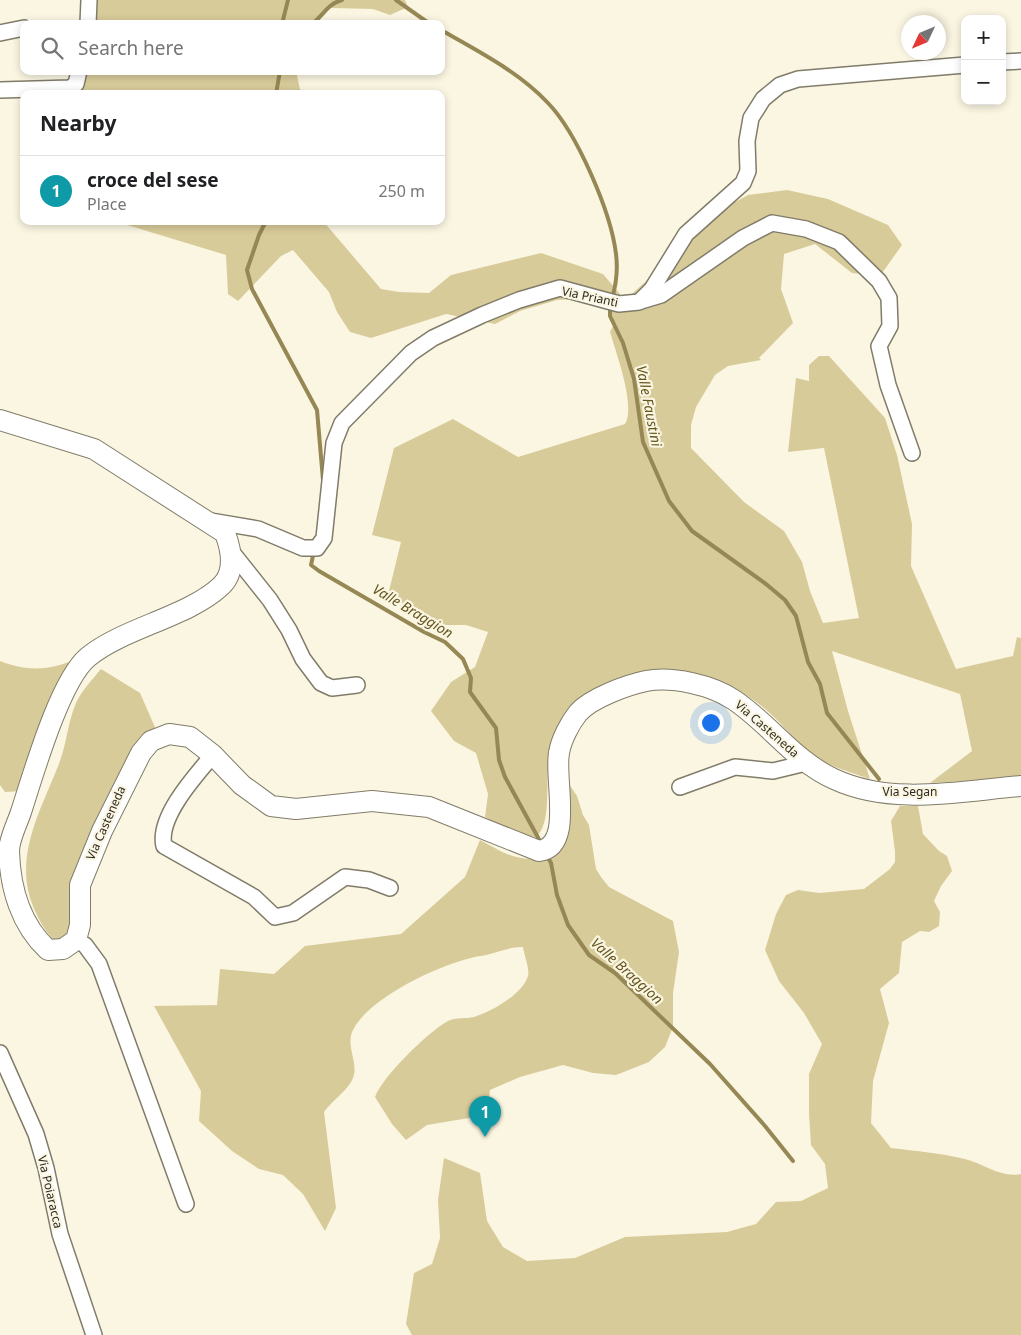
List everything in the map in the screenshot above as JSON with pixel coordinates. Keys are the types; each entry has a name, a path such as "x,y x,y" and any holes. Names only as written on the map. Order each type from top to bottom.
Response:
{"street":[{"path":"88,20 89,0"},
{"path":"0,33 20,29"},
{"path":"1006,62 1021,61"},
{"path":"639,302 652,289 686,234 743,183 748,171 747,141 751,118 763,100 780,85 798,79 961,65"},
{"path":"0,90 70,88 76,84 78,75"},
{"path":"639,302 661,295 743,238 772,223 806,229 839,242 879,281 889,298 890,326 879,346 888,386 912,453"},
{"name":"Via Prianti","path":"208,521 258,529 303,548 317,548 324,538 334,443 342,423 411,353 433,338 482,315 519,300 560,288 619,304 639,302"},
{"path":"0,420 94,449 225,533 231,551 231,567 222,585 200,600 109,645 88,658 71,679 42,749 9,849 12,885 20,909 36,939 48,950 63,949 76,940 85,945 99,964 186,1204"},
{"path":"231,551 270,600 289,630 303,659 321,683 332,688 357,685"},
{"name":"Via Casteneda","path":"76,940 80,925 80,885 102,832 140,753 151,741 168,734 190,737 213,755 242,785 271,806 296,809 372,801 429,807 539,851 547,850 553,844 561,828 557,778 562,740 579,712 605,695 647,681 672,680 694,684 733,699 806,763"},
{"path":"213,755 193,780 165,824 162,838 164,846 254,897 275,917 293,913 345,877 369,880 390,888"},
{"path":"680,787 735,768 773,771 806,763"},
{"name":"Via Segan","path":"806,763 835,780 880,793 917,795 1021,786"},
{"name":"Via Poiaracca","path":"0,1052 36,1134 46,1168 60,1234 94,1335"}],"shaded area":[{"path":"97,0 405,0 408,7 390,15 373,9 331,8 317,20 93,20"},
{"path":"82,75 297,75 300,90 80,90"},
{"path":"787,190 828,199 888,225 902,245 880,276 852,273 815,244 784,254 781,289 793,323 759,358 761,360 728,366 715,375 696,407 691,425 691,448 744,502 784,531 802,562 810,591 823,623 859,618 824,448 788,452 796,378 809,381 809,365 819,356 829,356 885,418 897,455 912,524 911,566 956,669 1013,656 1017,637 1021,638 1021,778 930,783 972,751 960,694 832,651 848,711 870,779 835,767 817,758 759,704 727,685 710,678 674,672 635,675 603,685 594,691 585,702 550,757 545,822 536,837 520,836 485,817 488,794 476,753 454,741 431,711 451,682 475,667 488,632 466,625 427,625 389,591 401,542 372,535 394,448 453,419 518,457 625,424 628,416 627,393 610,332 614,324 609,316 608,306 575,299 557,300 520,311 495,324 446,314 371,338 350,332 337,312 329,292 293,250 281,256 238,301 228,294 226,255 127,225 326,225 381,289 399,292 429,293 451,275 541,253 603,274 625,300 663,266 699,222 748,195"},
{"path":"84,655 25,791 5,792 0,785 0,661 22,667 43,668 63,664"},
{"path":"101,669 140,693 158,734 144,745 72,927 60,946 43,927 36,913 29,893 26,874 27,855 37,817 60,761 76,703 84,689"},
{"path":"569,784 577,796 583,815 589,825 596,869 601,877 609,887 673,921 679,952 673,993 673,1027 665,1047 649,1062 616,1075 593,1073 563,1065 520,1077 490,1090 487,1115 427,1125 406,1140 392,1124 375,1097 379,1088 407,1055 440,1026 451,1020 481,1015 513,996 525,983 528,976 523,947 506,949 457,962 405,985 373,1006 361,1018 353,1030 350,1042 354,1066 353,1078 324,1112 336,1208 325,1231 303,1194 283,1175 259,1169 232,1151 199,1121 201,1091 154,1006 217,1005 220,969 274,974 305,946 401,934 465,877 480,840 517,857 525,859 543,858"},
{"path":"900,806 918,806 923,834 939,851 947,856 952,871 941,886 934,901 940,912 939,926 929,932 920,931 902,942 899,973 880,989 889,1023 873,1081 871,1123 891,1148 956,1157 1006,1174 1021,1174 1021,1335 412,1335 406,1324 414,1273 432,1264 440,1238 438,1200 444,1158 480,1173 487,1221 503,1247 527,1261 575,1258 625,1237 727,1232 756,1224 776,1202 801,1201 828,1188 825,1164 811,1145 809,1114 809,1074 822,1044 804,1013 779,981 765,950 776,914 786,895 798,890 819,893 864,889 890,869 895,862 891,821"}],"waterway":[{"name":"Valle Faustini","path":"283,20 288,0"},
{"name":"Valle Faustini","path":"317,20 329,7 342,0"},
{"name":"Valle Faustini","path":"396,0 424,20"},
{"name":"Valle Faustini","path":"445,32 524,81 548,103 570,133 591,174 613,237 617,265 616,283 612,299"},
{"name":"Valle Braggion","path":"277,90 279,75"},
{"name":"Valle Braggion","path":"264,225 247,270 252,289 317,410 323,480"},
{"name":"Valle Faustini","path":"610,306 610,316 623,343 634,379 643,442 669,501 692,531 766,584 785,600 796,616 808,662 820,684 827,713 879,779"},
{"name":"Valle Braggion","path":"314,551 311,565 319,571 424,632 445,642 463,659 471,678 470,692 496,728 499,760 505,777 541,843"},
{"name":"Valle Braggion","path":"546,854 551,863 557,895 568,925 589,955 615,973 710,1064 793,1161"}],"place":[{"name":"croce del sese","path":"485,1137"}]}
